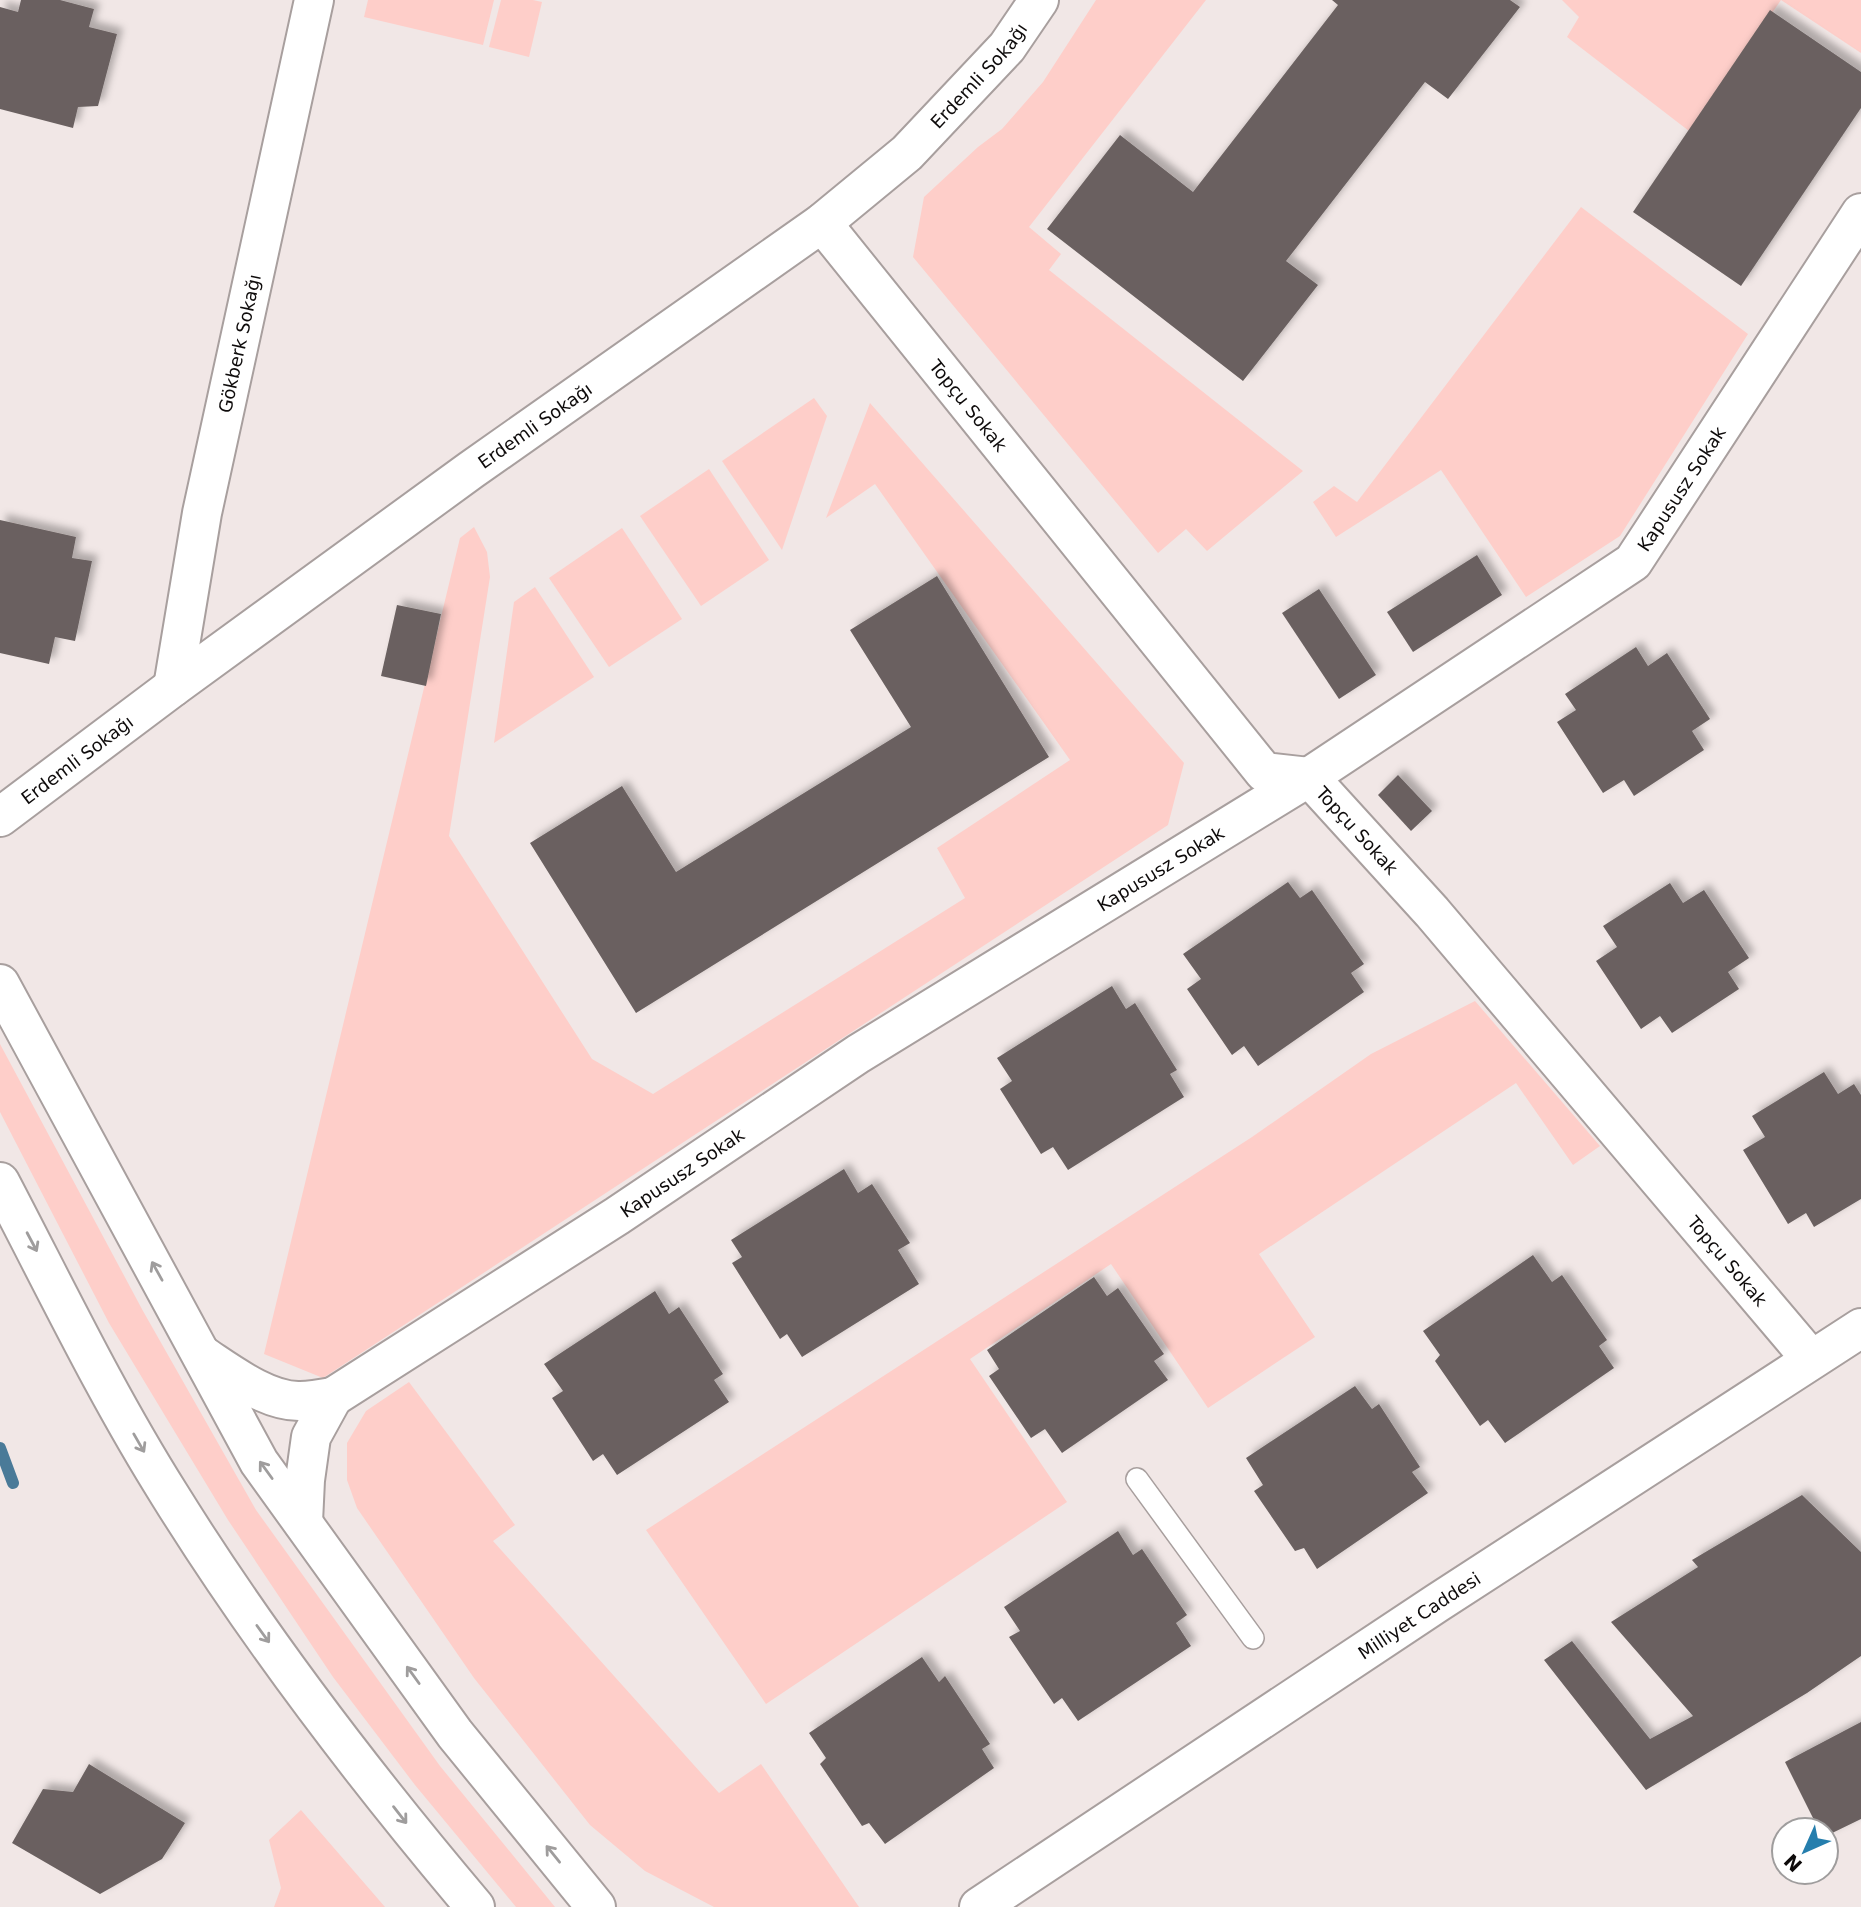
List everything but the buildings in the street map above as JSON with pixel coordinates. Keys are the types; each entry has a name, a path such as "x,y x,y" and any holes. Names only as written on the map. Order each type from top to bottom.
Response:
{"street":[{"name":"Gökberk Sokağı","path":"173,687 202,513 314,0"},
{"name":"Erdemli Sokağı","path":"0,817 471,470 822,223 907,153 1007,47 1039,0"},
{"name":"Kapususz Sokak","path":"333,1397 617,1216 858,1054 1309,777 1633,562 1861,213"},
{"name":"Topçu Sokak","path":"822,223 1264,772 1309,777 1433,912 1811,1359"},
{"path":"0,984 259,1462 454,1734 596,1907"},
{"path":"0,1182 101,1375 169,1494 248,1613 340,1739 475,1907"},
{"name":"Milliyet Caddesi","path":"979,1907 1861,1328"},
{"path":"202,1354 244,1384 286,1400 299,1402 333,1397"},
{"path":"303,1522 311,1437 333,1397"}],"lane":[{"path":"1137,1479 1253,1638"}],"shaded area":[{"path":"368,0 494,0 483,45 364,17"},
{"path":"501,0 542,2 529,57 489,47"},
{"path":"1096,0 1206,0 1029,227 1061,254 1049,270 1303,471 1207,551 1186,529 1158,553 913,257 924,197 978,147 1002,129 1043,82"},
{"path":"1562,0 1781,0 1689,131 1567,37 1579,17"},
{"path":"1781,0 1861,0 1861,53"},
{"path":"1581,207 1748,334 1620,536 1526,597 1441,470 1336,537 1313,502 1334,486 1357,502"},
{"path":"814,398 827,416 782,550 722,461"},
{"path":"870,403 1184,763 1168,825 323,1378 264,1354 460,538 474,527 487,552 490,577 449,836 592,1059 653,1094 965,898 937,848 1070,760 875,484 826,518"},
{"path":"709,469 769,560 701,606 640,516"},
{"path":"622,528 682,619 609,667 549,578"},
{"path":"535,587 594,677 494,743 514,602"},
{"path":"1475,1001 1600,1146 1573,1165 1516,1083 1259,1254 1315,1337 1208,1408 1111,1264 970,1359 1067,1502 766,1704 646,1530 1252,1137 1371,1054"},
{"path":"0,1044 143,1311 256,1510 440,1766 555,1907 516,1907 415,1785 333,1677 228,1520 109,1323 0,1112"},
{"path":"409,1382 515,1525 493,1541 719,1793 761,1764 859,1907 714,1907 645,1871 590,1825 474,1678 357,1508 347,1480 347,1443 366,1411"},
{"path":"301,1810 385,1907 274,1907 281,1888 269,1840"}],"waterway":[{"path":"0,1448 13,1483"}]}
